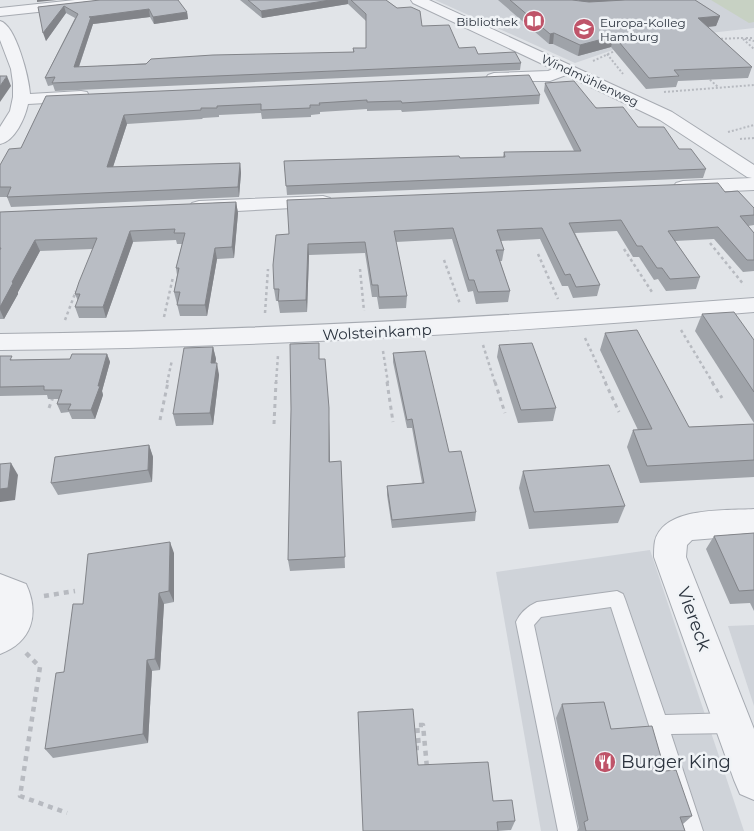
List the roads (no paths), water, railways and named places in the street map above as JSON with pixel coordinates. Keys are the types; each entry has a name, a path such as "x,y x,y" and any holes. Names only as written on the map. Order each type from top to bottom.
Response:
{"street":[{"path":"0,12 113,0"},
{"name":"Windmühlenweg","path":"418,0 628,96 666,116 754,173"},
{"path":"0,25 20,66 23,100 7,132 0,139"},
{"path":"481,79 550,76 570,70"},
{"path":"23,100 97,95"},
{"path":"662,188 754,184"},
{"path":"178,208 341,202"},
{"name":"Wolsteinkamp","path":"0,342 161,340 376,332 571,321 751,297"},
{"name":"Viereck","path":"754,522 698,525 681,530 671,541 670,557 754,780"},
{"path":"0,589 14,595 18,608 15,622 6,634 11,644"}],"lane":[{"path":"568,831 525,622 537,610 618,599 658,726 694,831"},
{"path":"658,726 733,723"}],"place":[{"name":"Bibliothek","path":"534,21"},
{"name":"Europa-Kolleg Hamburg","path":"584,29"},
{"name":"Burger King","path":"605,762"}]}
